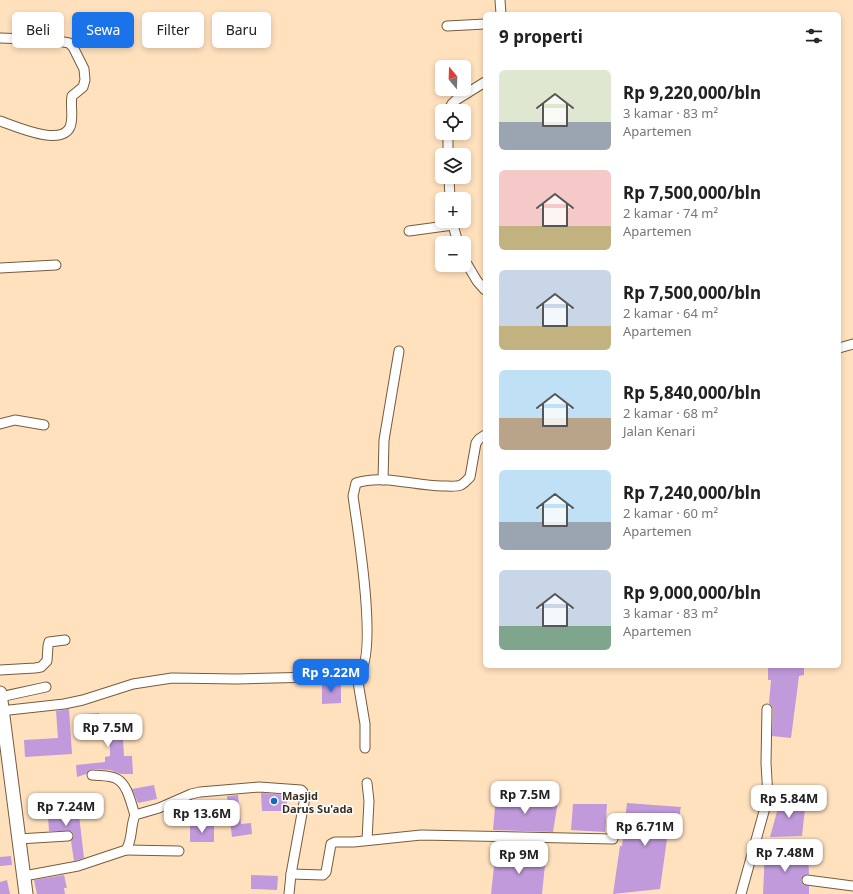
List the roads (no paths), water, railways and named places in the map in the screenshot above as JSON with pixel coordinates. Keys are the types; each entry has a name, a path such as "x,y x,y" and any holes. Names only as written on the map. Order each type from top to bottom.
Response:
{"street":[{"path":"500,0 501,12"},
{"path":"447,26 483,24"},
{"path":"0,38 53,40 70,43 85,73 83,87 72,96 72,119 69,128 65,133 58,136 50,136 25,130 0,121"},
{"path":"452,104 483,83"},
{"path":"409,231 435,226"},
{"path":"0,268 56,265"},
{"path":"471,270 483,287"},
{"path":"841,347 853,344"},
{"path":"383,480 384,440 399,351"},
{"path":"0,424 15,420 44,424"},
{"path":"365,748 365,724 357,676 363,668 366,654 366,606 353,496 354,489 356,484 366,480 383,480 439,486 461,485 467,481 470,476 476,443 483,436"},
{"path":"0,670 41,667 47,661 49,642 65,640"},
{"path":"1,711 70,702 133,684 172,678 237,679 357,676"},
{"path":"0,697 46,686"},
{"path":"0,694 3,743 26,894"},
{"path":"741,894 768,797 766,763 767,709"},
{"path":"92,775 118,779 123,784 135,815 131,840 126,850"},
{"path":"367,783 369,801 367,840"},
{"path":"135,815 159,808 190,794 200,792 259,787 301,790 304,793 304,803 291,874 290,894"},
{"path":"291,874 323,875 326,872 330,846 332,843 421,835 613,840"},
{"path":"18,839 68,836"},
{"path":"24,876 78,866 126,850 179,851"},
{"path":"807,880 853,886"}],"place":[{"name":"Masjid Darus Su'ada","path":"274,801"}]}
